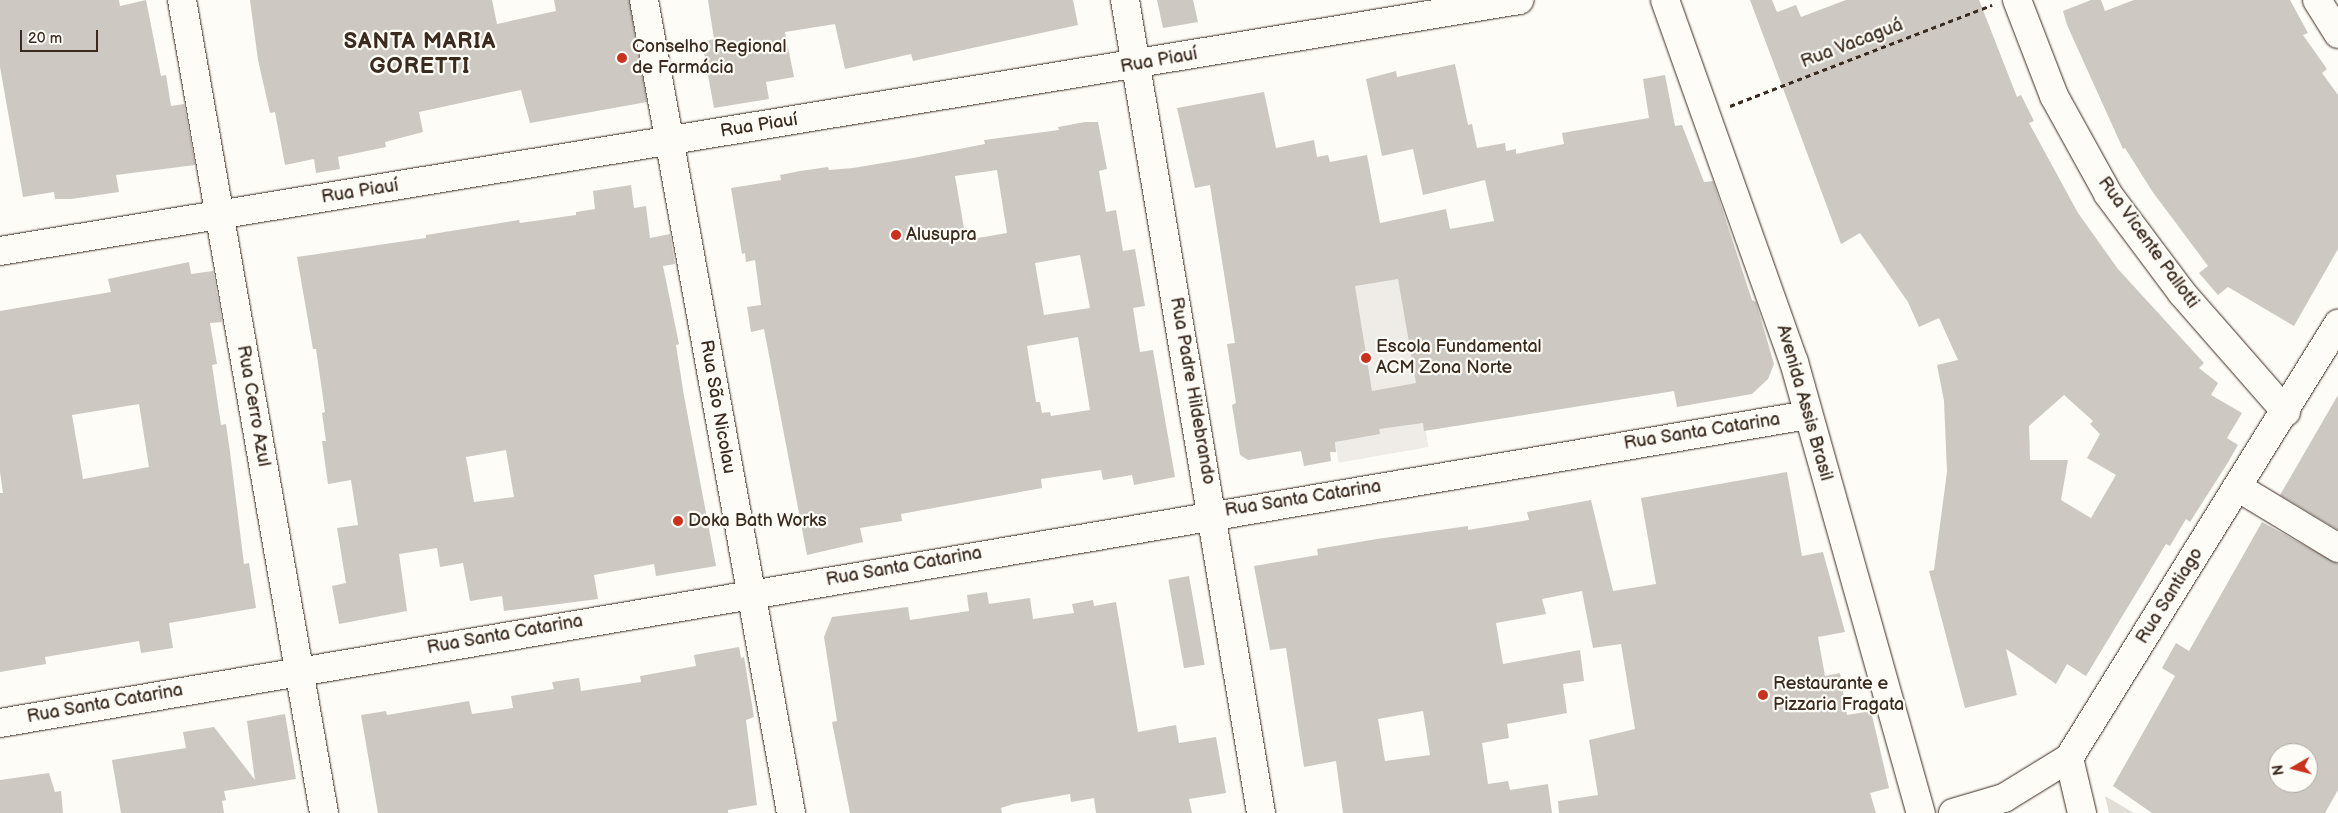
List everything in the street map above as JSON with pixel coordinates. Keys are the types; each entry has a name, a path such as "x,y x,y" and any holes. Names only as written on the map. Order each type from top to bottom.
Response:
{"street":[{"name":"Rua Cerro Azul","path":"182,0 324,813"},
{"name":"Rua São Nicolau","path":"644,0 791,813"},
{"name":"Rua Padre Hildebrando","path":"1125,0 1261,813"},
{"name":"Rua Piauí","path":"0,251 1137,65 1519,0"},
{"name":"Avenida Assis Brasil","path":"1665,0 1708,114 1794,362 1921,813"},
{"path":"2317,0 2338,34"},
{"name":"Rua Vicente Pallotti","path":"2007,2 2054,96 2108,194 2182,293 2286,412"},
{"name":"Rua Santiago","path":"1953,813 2004,798 2068,758 2239,488 2338,324"},
{"name":"Rua Santa Catarina","path":"0,723 1212,514 1808,415"},
{"path":"2239,488 2338,548"},
{"path":"2068,758 2082,813"}],"path":[{"name":"Rua Vacaguá","path":"1708,114 2007,2"}],"shaded area":[{"name":"Escola Fundamental ACM Zona Norte","path":"1395,257 1429,447 1339,463 1305,273"},
{"path":"2105,796 2134,813 2109,813"}],"building":[{"path":"0,0 119,0 120,6 146,0 161,76 166,75 171,106 184,104 195,165 116,175 119,192 71,199 55,199 54,192 23,197 0,67"},
{"path":"250,0 492,0 497,24 556,11 554,0 629,0 647,102 530,123 521,90 419,112 423,132 385,142 386,147 338,157 340,169 316,173 314,159 285,165 275,112 270,113 258,60"},
{"path":"708,0 1073,0 1078,25 913,61 911,54 845,69 835,24 785,32 794,77 766,82 769,99 714,108 702,42 714,39"},
{"path":"1157,0 1193,0 1198,22 1163,28"},
{"path":"1750,0 1772,0 1777,12 1796,5 1801,17 1846,0 1979,0 2017,97 2021,95 2034,121 2029,123 2078,213 2118,269 2204,363 2199,368 2218,383 2211,395 2242,413 2227,438 2238,445 2227,464 2190,522 2186,519 2170,546 2166,544 2086,676 2067,664 2056,684 2006,649 2017,695 1965,708 1929,571 1934,570 1947,472 1944,401 1937,365 1958,360 1939,318 1919,327 1908,302 1860,233 1841,244","holes":["2064,395 2093,421 2090,424 2100,434 2087,458 2116,475 2091,518 2061,500 2068,460 2030,460 2029,426"]},
{"path":"2091,0 2101,0 2105,11 2134,0 2290,0 2308,33 2303,35 2327,69 2322,73 2338,95 2338,249 2294,326 2228,287 2218,295 2199,273 2208,266 2152,191 2125,148 2123,149 2067,25 2063,11"},
{"path":"1455,64 1468,125 1472,124 1477,148 1505,143 1506,151 1516,149 1516,154 1564,144 1562,133 1649,118 1643,79 1665,75 1675,126 1682,125 1704,182 1713,181 1752,300 1756,302 1774,364 1768,379 1752,394 1677,407 1674,391 1424,431 1423,423 1379,429 1380,434 1335,442 1336,452 1330,452 1331,461 1304,466 1301,451 1248,460 1240,455 1232,405 1236,403 1227,344 1235,343 1210,185 1195,188 1177,108 1264,92 1276,148 1314,140 1317,157 1328,155 1330,162 1367,155 1380,223 1446,209 1450,229 1494,221 1485,180 1423,195 1413,149 1382,156 1366,79 1396,71 1397,77","holes":["1398,279 1416,383 1372,391 1355,286"]},
{"path":"1085,122 1098,122 1107,169 1099,171 1106,212 1116,210 1123,251 1135,249 1145,306 1133,308 1140,352 1153,350 1175,477 1134,485 1132,475 1103,480 1101,470 1041,479 1042,488 901,514 902,521 860,528 863,542 807,555 764,329 751,332 747,307 761,305 755,260 746,262 745,253 742,254 731,188 781,180 780,175 800,171 828,167 829,170 853,168 913,158 985,144 984,140 1059,130 1058,127","holes":["997,170 1007,233 966,240 955,176","1080,255 1090,308 1044,315 1035,263","1078,337 1090,410 1051,416 1050,412 1042,413 1040,402 1036,402 1027,346"]},
{"path":"631,185 634,208 646,206 650,238 670,234 675,264 663,266 679,344 676,345 684,396 716,566 656,576 654,564 594,575 598,599 504,611 502,596 470,601 463,563 440,567 437,548 399,554 407,611 339,624 332,586 346,583 337,528 358,525 351,480 328,484 322,441 326,441 322,413 325,412 316,349 313,349 297,257 426,238 426,235 519,220 520,223 576,215 576,212 595,209 593,191","holes":["506,450 514,497 474,502 466,457"]},
{"path":"189,262 191,274 213,271 222,322 210,323 217,364 212,365 221,425 226,424 244,564 249,563 256,608 169,623 173,648 141,653 139,641 45,657 46,664 0,672 0,493 3,493 0,472 0,311 111,292 108,279","holes":["139,404 149,467 83,479 72,415"]},
{"path":"2338,395 2338,530 2280,495"},
{"path":"1787,472 1802,556 1823,552 1845,632 1818,637 1825,676 1840,673 1847,715 1871,711 1889,788 1870,793 1876,813 1559,813 1558,801 1598,795 1589,740 1635,729 1621,644 1593,648 1582,591 1542,599 1546,614 1496,623 1503,664 1580,650 1584,681 1563,684 1567,713 1507,724 1509,738 1482,743 1488,784 1508,781 1510,790 1548,784 1552,813 1343,813 1336,761 1304,767 1286,648 1270,650 1254,566 1318,555 1317,549 1468,526 1468,530 1529,520 1527,512 1591,500 1613,591 1656,584 1641,498","holes":["1423,711 1430,755 1385,761 1378,719"]},
{"path":"2262,522 2338,564 2338,790 2325,813 2152,813 2113,786 2175,676 2162,668 2176,643 2189,651"},
{"path":"1189,576 1205,665 1184,668 1168,580"},
{"path":"987,592 989,604 1030,598 1033,619 1074,613 1072,604 1093,600 1094,606 1116,602 1138,732 1176,725 1179,743 1216,737 1226,793 1189,799 1192,813 1096,813 1094,798 1071,802 1070,794 1013,804 1001,808 1002,813 850,813 832,722 837,721 824,637 832,617 908,607 910,620 969,611 967,595"},
{"path":"739,647 741,658 744,657 754,717 746,720 757,805 728,810 728,813 378,813 361,715 386,711 387,715 469,701 472,714 513,708 511,696 554,689 552,682 579,678 581,691 641,682 640,676 696,666 694,655"},
{"path":"285,714 296,779 224,791 226,800 222,801 224,813 121,813 112,760 186,748 183,732 214,727 255,780 247,721"},
{"path":"49,773 55,792 61,791 63,813 0,813 0,780"}],"place":[{"name":"Conselho Regional de Farmácia","path":"622,58"},
{"name":"Alusupra","path":"896,235"},
{"name":"Escola Fundamental ACM Zona Norte","path":"1366,358"},
{"name":"Doka Bath Works","path":"678,521"},
{"name":"Restaurante e Pizzaria Fragata","path":"1763,695"}],"district":[{"name":"SANTA MARIA GORETTI","path":"420,54"}]}
